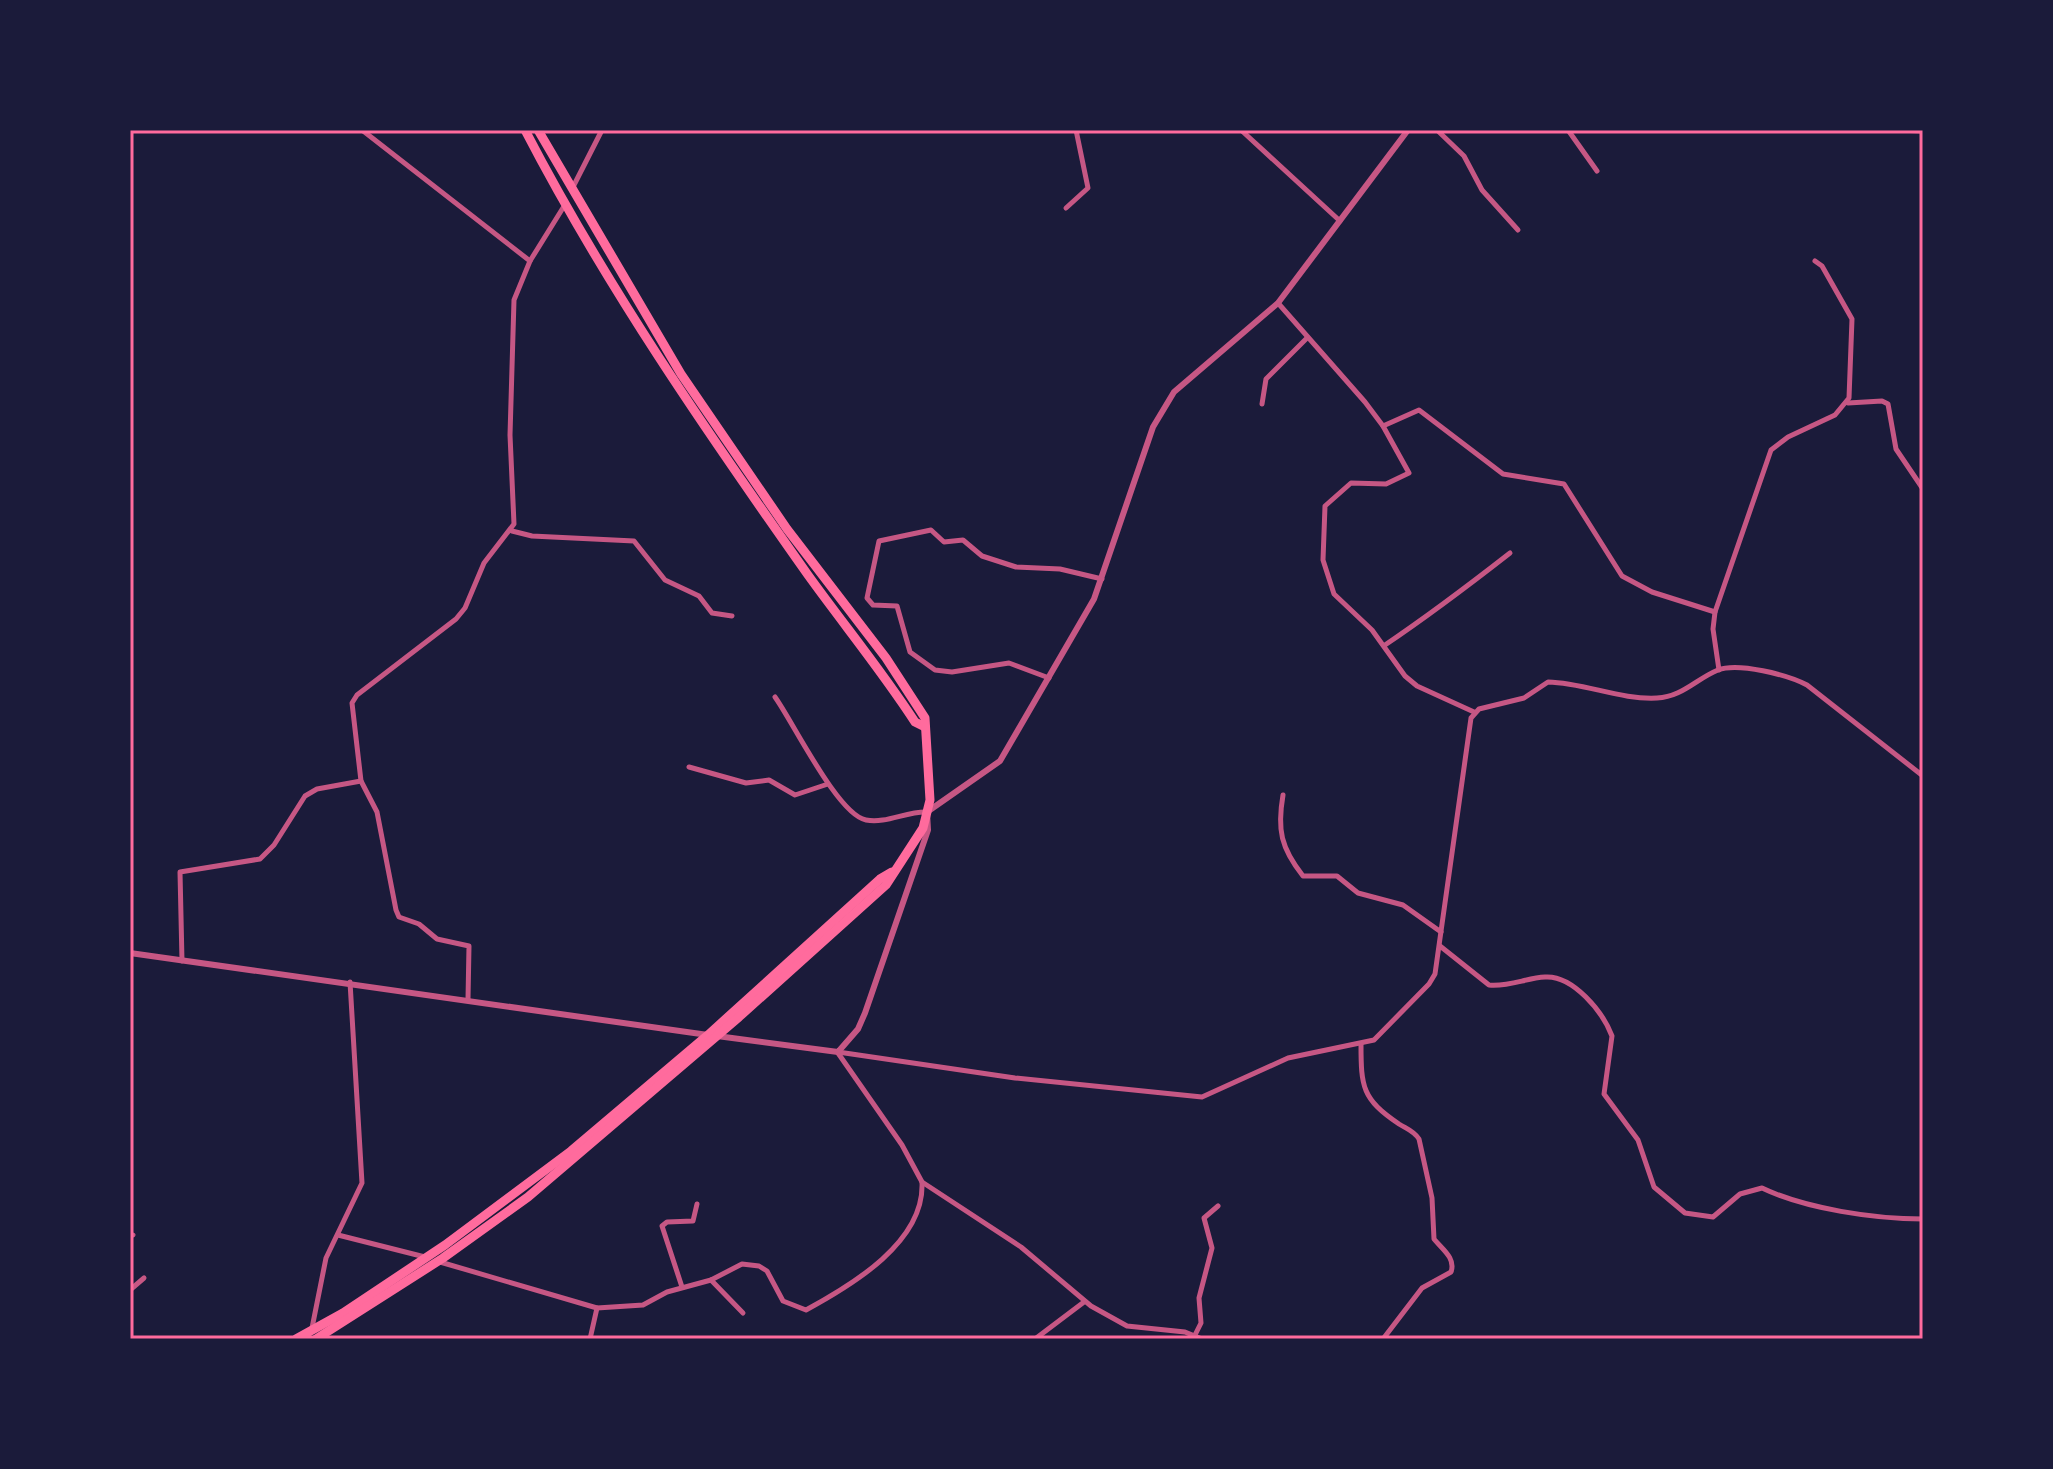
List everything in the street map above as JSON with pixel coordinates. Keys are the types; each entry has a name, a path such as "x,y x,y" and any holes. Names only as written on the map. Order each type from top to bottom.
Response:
{"highway":[{"path":"525,130 665,366 755,500 915,722 925,727"},
{"path":"296,1339 312,1336 437,1262 528,1197 712,1036 880,879 892,872 907,855 927,812 930,785 925,718 896,672 787,529 681,374 538,130"},
{"path":"312,1336 493,1211 623,1112"}],"street":[{"path":"362,130 530,261"},
{"path":"571,191 602,130"},
{"path":"1066,208 1088,188 1076,130"},
{"path":"1241,130 1340,221"},
{"path":"775,697 828,784 861,819 882,820 927,812 1000,761 1103,579 1153,427 1166,403 1278,303 1408,130"},
{"path":"1437,130 1464,156 1482,190 1518,230"},
{"path":"1568,130 1597,171"},
{"path":"1897,130 1923,131"},
{"path":"468,999 469,946 432,937 419,924 399,917 396,910 377,812 361,781 353,698 456,619 465,608 484,563 512,531 515,505 510,435 514,300 530,261 566,203"},
{"path":"1719,670 1713,629 1715,612 1771,450 1788,437 1835,415 1847,403 1854,338 1852,319 1822,266 1815,261"},
{"path":"1278,303 1383,426 1409,473 1386,484 1351,483 1331,499 1323,514 1323,549 1325,572 1334,594 1385,645 1395,664 1417,686 1474,712 1492,704 1524,698 1548,682 1653,699 1666,698 1719,670 1768,672 1807,685 1923,776"},
{"path":"1262,404 1266,379 1307,338"},
{"path":"1847,403 1882,401 1888,404 1896,449 1923,489"},
{"path":"1383,426 1419,410 1503,474 1564,484 1622,576 1652,592 1715,612"},
{"path":"1049,678 1009,663 942,673 915,656 908,647 897,606 873,605 867,598 879,541 931,530 944,542 963,540 982,556 1016,567 1060,569 1103,579"},
{"path":"512,531 532,536 634,541 665,580 699,596 712,613 732,616"},
{"path":"1385,645 1438,610 1471,580 1510,553"},
{"path":"130,953 1015,1078 1193,1098 1215,1093 1288,1058 1374,1040 1429,984 1440,946 1464,757 1474,712"},
{"path":"689,767 746,783 769,780 795,795 828,784"},
{"path":"182,961 180,872 260,859 274,845 305,796 317,789 361,781"},
{"path":"1283,795 1278,824 1281,840 1303,876 1337,876 1358,893 1403,905 1441,932"},
{"path":"838,1052 858,1029 865,1013 928,830 927,812"},
{"path":"1440,946 1489,985 1545,977 1571,984 1580,991 1612,1036 1604,1094 1638,1140 1654,1187 1685,1213 1713,1217 1740,1194 1762,1188 1783,1198 1868,1217 1923,1219"},
{"path":"312,1336 324,1267 361,1191 363,1172 350,982"},
{"path":"1361,1044 1361,1075 1365,1094 1419,1139 1432,1198 1434,1239 1447,1252 1453,1266 1451,1272 1422,1288 1383,1339"},
{"path":"838,1052 902,1145 922,1182 1021,1247 1084,1302 1127,1326 1198,1337 1201,1323 1199,1298 1212,1248 1204,1218 1218,1206"},
{"path":"437,1262 597,1308 643,1305 682,1287 711,1280 742,1264 759,1266 767,1271 783,1301 798,1310 806,1310 856,1282 880,1262 919,1212 922,1182"},
{"path":"682,1287 662,1226 667,1222 693,1221 697,1204"},
{"path":"338,1235 426,1258"},
{"path":"130,1290 144,1278"},
{"path":"711,1280 743,1313"},
{"path":"1035,1339 1084,1302"},
{"path":"590,1339 597,1308"}]}
